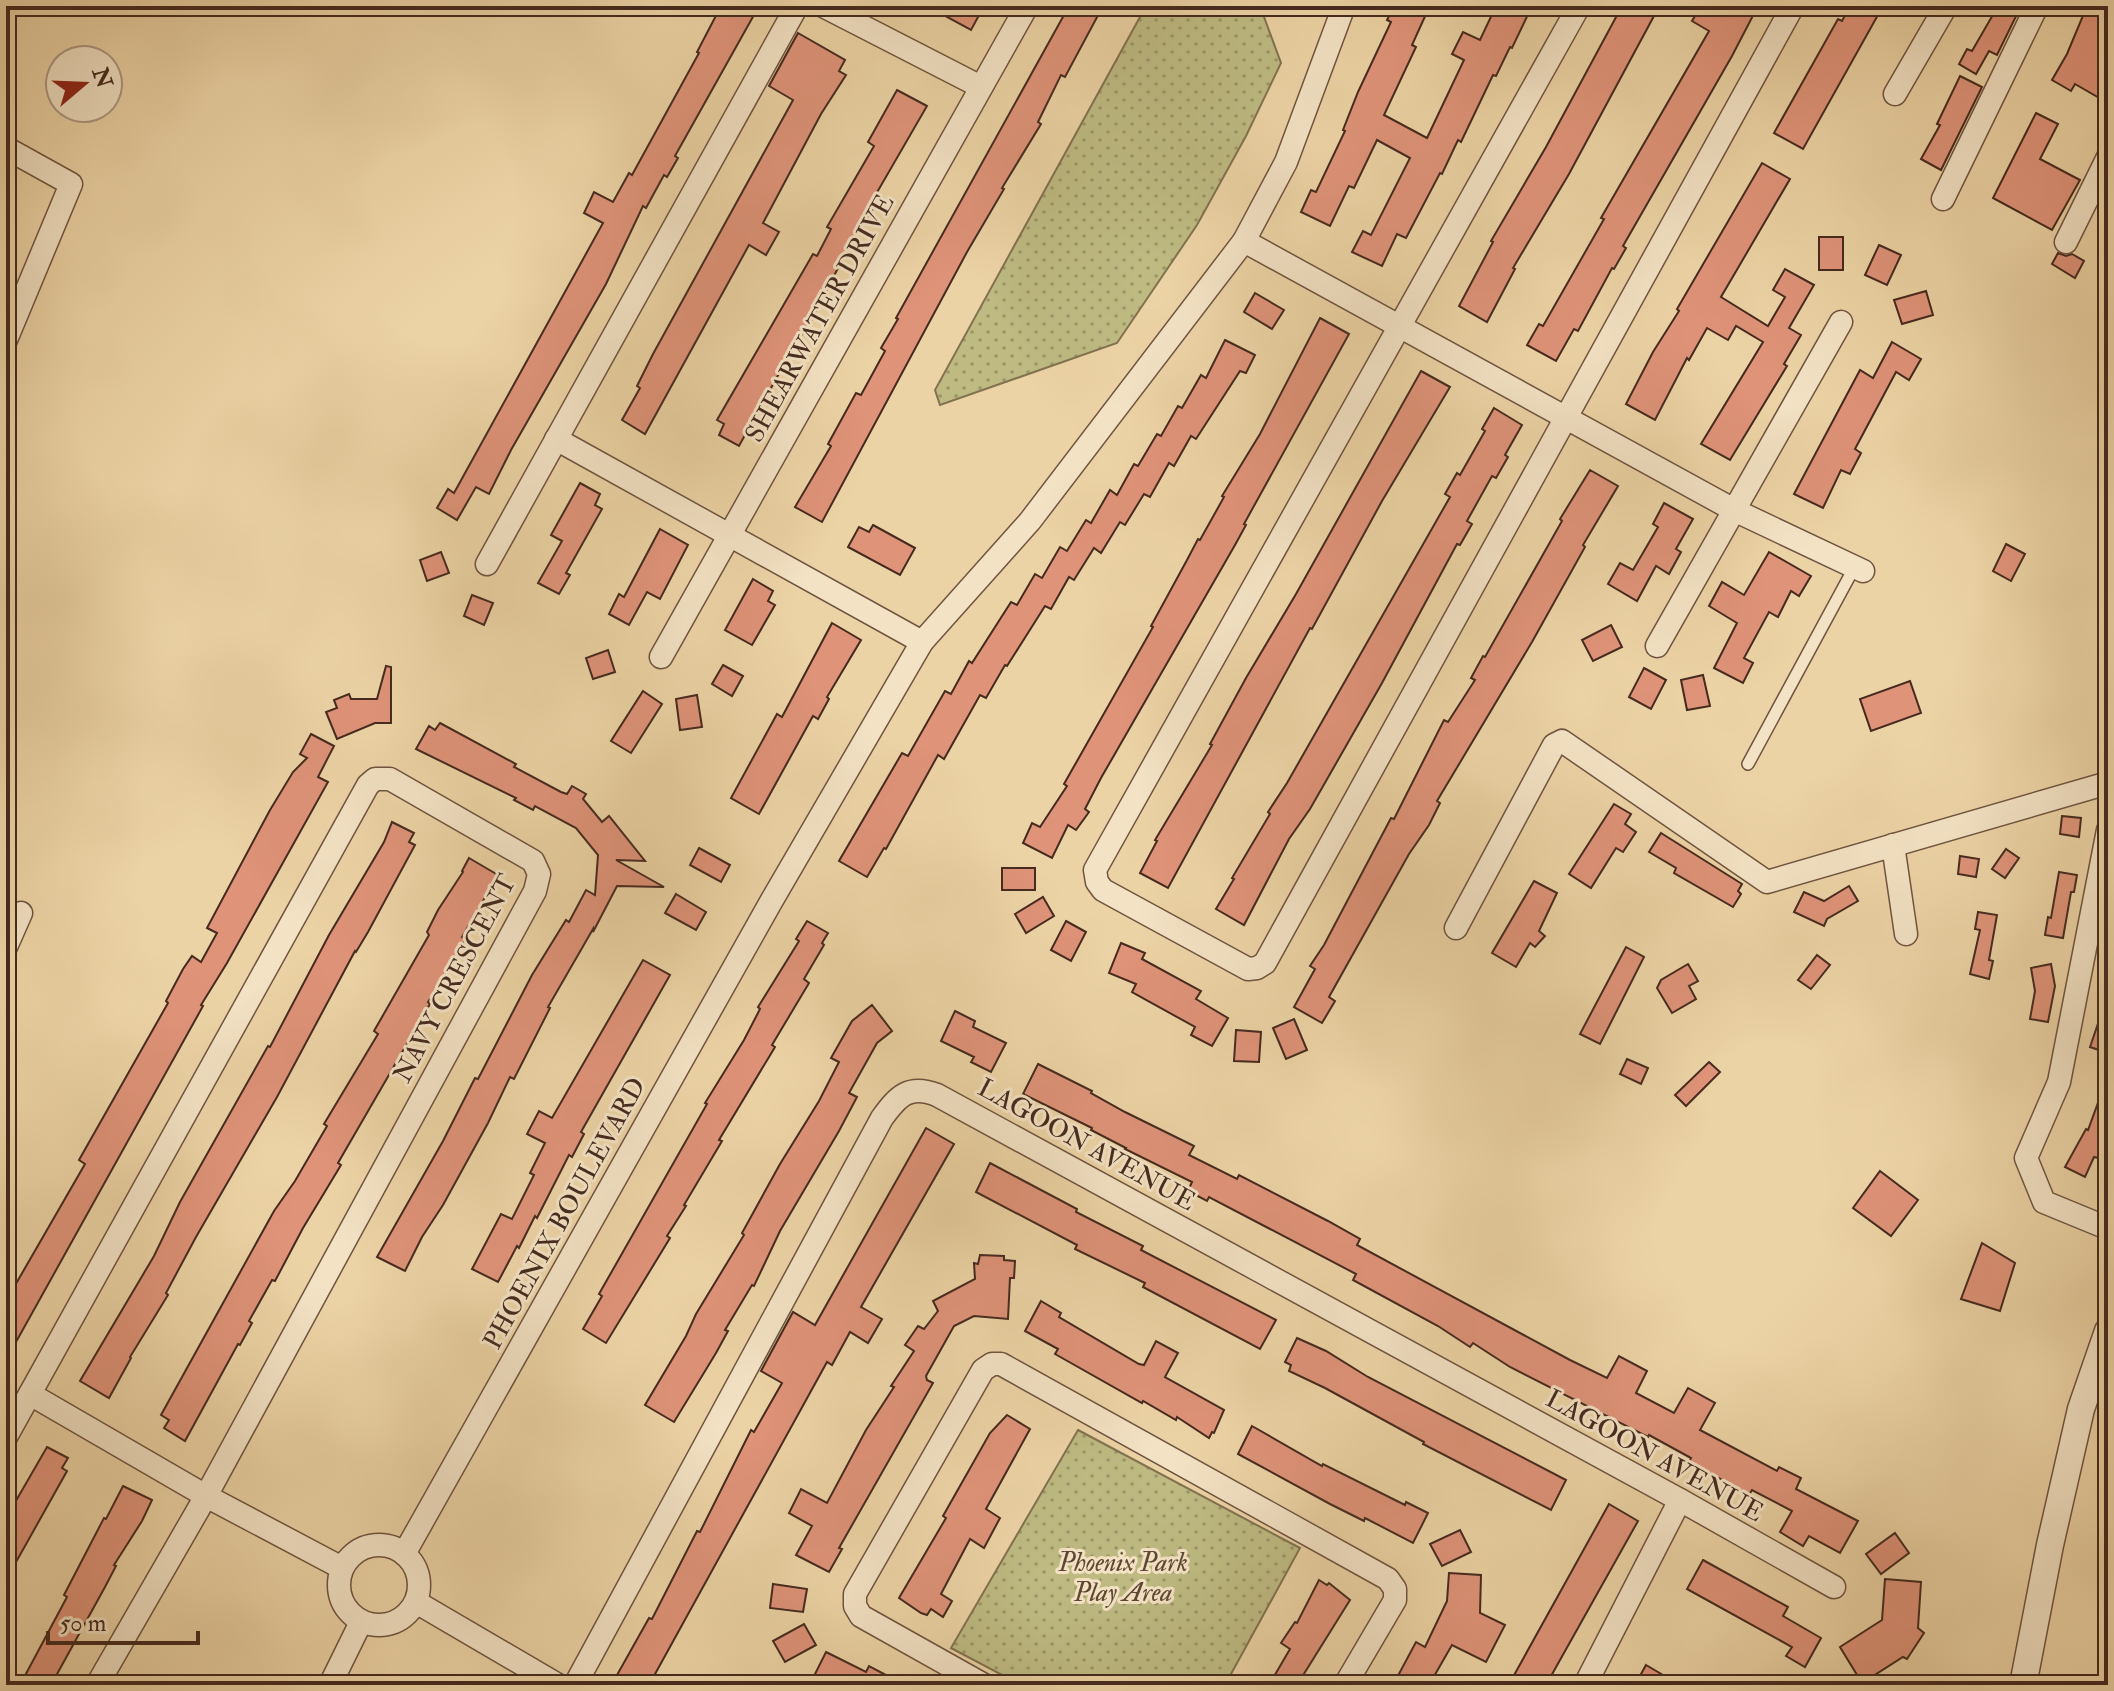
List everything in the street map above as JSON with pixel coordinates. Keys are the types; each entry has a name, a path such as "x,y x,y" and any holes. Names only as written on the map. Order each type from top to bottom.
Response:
{"street":[{"path":"487,564 797,6"},
{"path":"823,6 981,87"},
{"name":"SHEARWATER DRIVE","path":"661,657 1027,6"},
{"name":"PHOENIX BOULEVARD","path":"404,1554 772,900 922,642 1030,521 1244,241 1286,162 1344,6"},
{"path":"1579,6 1095,870 1097,882 1103,890 1248,969 1265,963 1793,6"},
{"path":"1895,94 1946,6"},
{"path":"1943,199 2037,6"},
{"path":"6,148 71,184 6,340"},
{"path":"2066,242 2108,157"},
{"path":"1244,241 1734,510 1858,570"},
{"path":"1657,646 1841,322"},
{"path":"556,439 922,642"},
{"path":"1456,928 1554,745 1562,741 1767,882 2108,783"},
{"name":"NAVY CRESCENT","path":"6,1437 368,785 375,779 390,779 533,861 539,874 535,891 206,1496 97,1685"},
{"path":"2100,1225 2044,1202 2026,1158 2059,1082 2108,830"},
{"path":"1893,845 1906,934"},
{"path":"6,947 21,913"},
{"name":"LAGOON AVENUE","path":"575,1685 882,1118 894,1101 912,1090 925,1090 937,1095 1834,1587"},
{"path":"2023,1685 2081,1409 2108,1331"},
{"path":"984,1685 861,1616 855,1606 855,1594 983,1370 992,1364 1001,1364 1388,1579 1395,1589 1395,1600 1345,1685"},
{"path":"30,1394 206,1496 342,1568"},
{"path":"1585,1685 1680,1500"},
{"path":"369,1546 394,1547 404,1554 418,1576 416,1602 399,1621 374,1626 361,1622 343,1605 338,1581 342,1568 349,1558 369,1546"},
{"path":"416,1602 558,1685"},
{"path":"330,1685 361,1622"}],"lane":[{"path":"1748,764 1858,570"}],"green space":[{"path":"1146,6 1260,6 1281,63 1246,136 1197,225 1117,343 940,405 935,390"},
{"name":"Phoenix Park Play Area","path":"1078,1430 1300,1548 1225,1685 1021,1685 951,1648"}],"building":[{"path":"721,6 759,6 675,156 678,158 667,177 664,175 646,208 643,206 606,284 489,494 476,487 457,520 437,508 448,489 454,493 603,223 584,213 594,192 613,202 629,173 632,175 699,53"},
{"path":"927,6 984,6 971,30"},
{"path":"1069,6 1103,6 1065,77 1061,75 1038,122 1041,124 1002,188 822,522 795,507 831,446 828,444 856,393 861,395 885,351 881,348 896,318"},
{"path":"1394,6 1413,6 1427,12 1412,45 1416,47 1384,115 1427,138 1464,60 1452,54 1463,32 1480,40 1496,6 1532,6 1512,48 1496,76 1493,75 1461,142 1458,140 1406,238 1397,234 1382,266 1352,252 1363,231 1371,235 1410,158 1377,140 1354,188 1349,186 1330,226 1301,212 1311,190 1316,192 1345,131 1358,92 1391,22 1387,20"},
{"path":"1622,6 1642,6 1655,14 1569,174 1513,268 1487,322 1459,306 1491,241"},
{"path":"1701,6 1758,6 1623,246 1626,248 1578,331 1574,329 1556,361 1527,345 1539,324 1543,326 1604,219 1601,218 1709,31 1692,21"},
{"path":"1850,6 1883,6 1803,149 1774,133 1838,19 1842,21"},
{"path":"1998,6 2021,6 1997,55 1989,51 1976,74 1959,64 1967,49 1972,51"},
{"path":"2087,6 2108,6 2108,103 2075,84 2071,91 2052,80 2067,54"},
{"path":"798,33 845,60 839,71 846,75 821,114 763,223 779,232 766,255 749,245 645,434 622,420 640,388 637,386 653,354 793,100 769,86"},
{"path":"1960,76 1982,87 1941,170 1921,159 1940,125 1937,124"},
{"path":"897,90 927,106 872,201 876,203 865,223 862,221 812,319 739,446 719,435 724,424 717,420 813,254 817,256 831,229 827,227 874,146 868,142"},
{"path":"2036,113 2058,124 2040,159 2080,180 2052,230 1993,198"},
{"path":"1762,163 1790,179 1721,297 1768,326 1785,297 1773,290 1785,269 1814,285 1789,328 1801,335 1784,364 1787,366 1730,460 1701,444 1763,342 1736,326 1728,340 1707,328 1689,360 1687,358 1655,420 1626,404"},
{"path":"1819,237 1843,237 1843,270 1819,270"},
{"path":"1879,245 1901,255 1887,285 1865,275"},
{"path":"2058,253 2066,256 2072,254 2084,261 2075,278 2052,264"},
{"path":"1926,291 1933,315 1902,324 1894,300"},
{"path":"1255,293 1284,310 1272,329 1244,312"},
{"path":"1320,318 1349,334 1235,545 1101,778 1085,809 1089,812 1076,830 1068,825 1052,858 1023,843 1032,823 1040,827 1067,786 1064,784 1153,627 1222,496 1260,434"},
{"path":"1225,340 1255,355 1246,373 1240,371 1196,439 1191,436 1174,466 1169,463 1150,497 1144,494 1125,525 1120,522 1101,553 1094,548 1074,580 1069,577 1051,609 1045,606 986,698 980,695 944,759 938,755 867,877 839,861 902,753 908,756 945,691 951,694 969,661 972,663 1011,602 1017,605 1035,574 1042,578 1060,547 1067,551 1086,520 1091,523 1110,490 1117,495 1134,464 1138,466 1157,434 1161,436 1201,375 1206,378"},
{"path":"1892,342 1921,359 1909,380 1896,372 1855,449 1861,453 1850,474 1841,470 1823,508 1794,494 1860,370 1873,378"},
{"path":"1421,371 1450,387 1310,628 1168,888 1140,873 1155,840 1212,745 1246,678"},
{"path":"1494,408 1522,425 1505,455 1508,457 1496,478 1492,476 1467,521 1472,524 1460,545 1457,544 1310,809 1289,839 1244,925 1216,909 1270,814 1268,812 1450,497 1445,494 1457,473 1460,475"},
{"path":"1590,470 1618,486 1532,642 1437,801 1440,803 1429,825 1409,854 1329,997 1335,1001 1322,1023 1294,1007 1315,969 1310,966 1391,818 1394,819 1444,720 1448,722 1475,680 1471,678 1483,656"},
{"path":"580,483 600,494 595,505 602,509 566,573 570,575 559,594 538,583 562,541 551,535"},
{"path":"1664,503 1693,519 1676,549 1681,552 1669,574 1656,566 1637,601 1608,584 1620,563 1633,570 1658,527 1653,524"},
{"path":"873,525 915,548 900,575 848,547 859,527 869,532"},
{"path":"660,529 688,545 660,599 647,592 629,625 609,614 619,594 624,597"},
{"path":"2006,544 2025,554 2011,581 1993,571"},
{"path":"441,552 449,573 427,581 420,560"},
{"path":"1769,552 1811,576 1799,596 1791,591 1778,617 1769,612 1744,658 1753,663 1743,683 1714,668 1737,623 1709,606 1722,582 1744,595"},
{"path":"753,579 773,591 768,601 775,605 752,645 725,630"},
{"path":"472,595 493,603 484,625 464,616"},
{"path":"832,623 861,640 827,697 829,699 818,719 813,716 759,814 731,798 777,714 782,717"},
{"path":"1611,625 1622,647 1593,661 1582,640"},
{"path":"608,650 615,672 593,679 586,658"},
{"path":"723,665 743,676 732,696 712,684"},
{"path":"386,666 391,667 391,723 375,723 337,739 326,712 337,708 334,700 349,694 351,699 377,699"},
{"path":"1644,668 1666,680 1651,709 1629,697"},
{"path":"1703,675 1710,706 1687,710 1681,680"},
{"path":"1910,681 1921,713 1871,731 1860,699"},
{"path":"643,691 662,704 631,753 611,741"},
{"path":"697,695 702,727 680,730 676,699"},
{"path":"440,723 561,792 567,794 572,786 586,794 583,799 602,822 609,816 645,861 616,860 664,887 617,886 548,1007 514,1079 510,1077 488,1123 405,1271 377,1257 475,1078 478,1079 532,975 566,920 569,922 586,890 595,895 598,855 576,828 535,806 533,810 514,800 516,798 416,749 429,726 435,730"},
{"path":"311,734 334,746 318,777 328,782 201,1005 6,1360 6,1301 85,1164 79,1160 168,1003 166,1001 183,969 192,956 201,962 217,933 207,928 270,810 293,772 307,758 300,754"},
{"path":"1614,804 1631,814 1625,824 1636,832 1623,852 1616,848 1591,888 1569,874"},
{"path":"2062,816 2081,818 2079,837 2060,834"},
{"path":"392,822 414,833 409,842 415,845 109,1398 80,1381 154,1256 180,1202 270,1047 329,935 384,842"},
{"path":"1661,833 1742,884 1738,891 1741,894 1733,907 1674,873 1676,868 1649,852"},
{"path":"699,848 730,865 721,882 690,865"},
{"path":"2006,849 2019,858 2005,878 1992,869"},
{"path":"1960,856 1979,859 1976,877 1958,874"},
{"path":"469,858 498,875 462,937 466,939 454,962 428,1002 430,1004 338,1163 341,1165 275,1281 272,1280 249,1321 252,1323 185,1441 164,1428 169,1420 161,1415 274,1211 295,1181 327,1126 324,1124 378,1034 374,1031"},
{"path":"1002,868 1035,868 1035,890 1002,890"},
{"path":"2059,872 2077,875 2063,938 2045,935"},
{"path":"1534,881 1557,893 1539,931 1545,936 1535,947 1530,943 1516,967 1492,953"},
{"path":"1849,886 1858,901 1827,919 1824,926 1794,912 1804,892 1824,901"},
{"path":"676,894 706,912 696,930 665,913"},
{"path":"1043,897 1054,916 1026,933 1015,914"},
{"path":"1978,912 1997,915 1989,979 1970,974 1980,930 1975,929"},
{"path":"807,921 828,933 804,979 809,983 719,1140 722,1141 667,1236 670,1238 606,1343 583,1329 602,1296 599,1294 705,1103 744,1040 760,1009 758,1007 799,941 796,939"},
{"path":"1066,921 1086,932 1071,961 1051,950"},
{"path":"1121,943 1145,953 1142,959 1201,991 1196,999 1228,1018 1212,1046 1191,1035 1195,1027 1132,992 1136,984 1109,973"},
{"path":"1626,947 1644,957 1600,1044 1580,1034"},
{"path":"1817,955 1830,965 1811,989 1798,980"},
{"path":"643,960 670,975 581,1132 584,1134 572,1157 569,1155 537,1218 535,1216 498,1282 472,1269 501,1214 512,1219 534,1175 530,1173 545,1143 527,1134 539,1111 552,1118"},
{"path":"1688,964 1698,981 1689,986 1696,999 1672,1013 1657,988 1661,980"},
{"path":"2051,964 2055,986 2048,1022 2030,1019 2035,991 2031,968"},
{"path":"2105,1003 2108,1004 2108,1053 2090,1047"},
{"path":"872,1005 892,1031 877,1043 849,1093 857,1097 839,1131 780,1231 754,1286 725,1330 728,1331 716,1353 674,1422 645,1405 744,1235 742,1233 780,1164 819,1101 839,1062 831,1058 852,1021"},
{"path":"955,1011 975,1021 973,1027 1006,1043 991,1072 971,1062 974,1057 941,1041"},
{"path":"1294,1019 1307,1050 1286,1059 1273,1028"},
{"path":"1236,1030 1261,1032 1259,1062 1234,1061"},
{"path":"1627,1059 1648,1068 1641,1084 1620,1074"},
{"path":"1709,1062 1720,1072 1686,1106 1675,1095"},
{"path":"1038,1064 1194,1146 1189,1155 1237,1179 1239,1175 1328,1221 1360,1239 1357,1245 1570,1360 1607,1378 1619,1356 1647,1371 1636,1393 1674,1413 1688,1388 1715,1403 1700,1430 1777,1471 1779,1467 1801,1478 1796,1489 1858,1521 1840,1553 1809,1536 1803,1546 1780,1532 1792,1511 1752,1490 1749,1495 1689,1462 1691,1458 1649,1435 1510,1367 1473,1343 1470,1347 1353,1280 1356,1274 1209,1197 1207,1201 1188,1191 1192,1182 1023,1094"},
{"path":"2106,1081 2108,1137 2085,1177 2065,1167 2088,1130"},
{"path":"926,1128 954,1144 861,1307 882,1319 868,1343 850,1332 832,1365 827,1362 649,1685 636,1685 617,1675 649,1618 652,1619 697,1531 700,1532 751,1430 754,1432 782,1383 761,1371 793,1312 815,1325"},
{"path":"990,1163 1143,1246 1141,1250 1276,1320 1260,1349 1143,1287 1145,1283 1075,1249 1077,1245 976,1192"},
{"path":"1880,1171 1918,1200 1891,1236 1853,1208"},
{"path":"1982,1243 2015,1263 2000,1311 1961,1299"},
{"path":"980,1255 1004,1256 1004,1260 1015,1261 1014,1278 1010,1278 1008,1319 974,1316 954,1326 926,1376 933,1383 839,1548 842,1549 829,1572 796,1555 812,1526 789,1513 801,1489 827,1503 866,1430 894,1387 891,1386 914,1351 905,1345 918,1326 924,1329 938,1311 933,1301 975,1279 974,1263 978,1264"},
{"path":"1041,1301 1061,1313 1059,1317 1139,1364 1144,1365 1156,1341 1178,1353 1165,1377 1224,1410 1214,1433 1209,1438 1177,1417 1176,1420 1142,1403 1055,1354 1058,1349 1025,1331"},
{"path":"1297,1338 1566,1480 1551,1510 1289,1371 1291,1365 1285,1362"},
{"path":"1007,1415 1030,1429 986,1509 1000,1518 984,1548 970,1539 941,1594 952,1601 943,1617 931,1609 927,1615 921,1613 899,1598 946,1518 943,1516 990,1433"},
{"path":"1252,1426 1322,1466 1428,1513 1413,1543 1330,1504 1238,1454"},
{"path":"47,1447 68,1458 62,1468 67,1471 6,1580 6,1518"},
{"path":"123,1486 152,1500 142,1521 114,1565 51,1685 20,1685 67,1597 64,1595"},
{"path":"1609,1504 1638,1521 1546,1685 1528,1685 1513,1677"},
{"path":"1460,1530 1471,1552 1442,1566 1430,1544"},
{"path":"1895,1533 1909,1553 1881,1574 1866,1554"},
{"path":"1703,1560 1788,1607 1783,1616 1821,1638 1805,1667 1786,1656 1792,1647 1687,1589"},
{"path":"1449,1573 1481,1575 1480,1613 1505,1625 1486,1662 1452,1645 1429,1685 1393,1685 1416,1642 1425,1647 1447,1601"},
{"path":"1885,1579 1921,1582 1918,1628 1924,1633 1907,1659 1903,1657 1862,1683 1840,1647 1882,1620"},
{"path":"1319,1580 1327,1585 1329,1583 1350,1600 1297,1685 1269,1685 1290,1649 1281,1643 1297,1623"},
{"path":"773,1584 807,1589 803,1612 770,1608"},
{"path":"804,1624 816,1645 785,1662 773,1641"},
{"path":"826,1652 866,1672 869,1666 905,1685 822,1685 812,1680"},
{"path":"1646,1665 1680,1685 1635,1685"}]}
